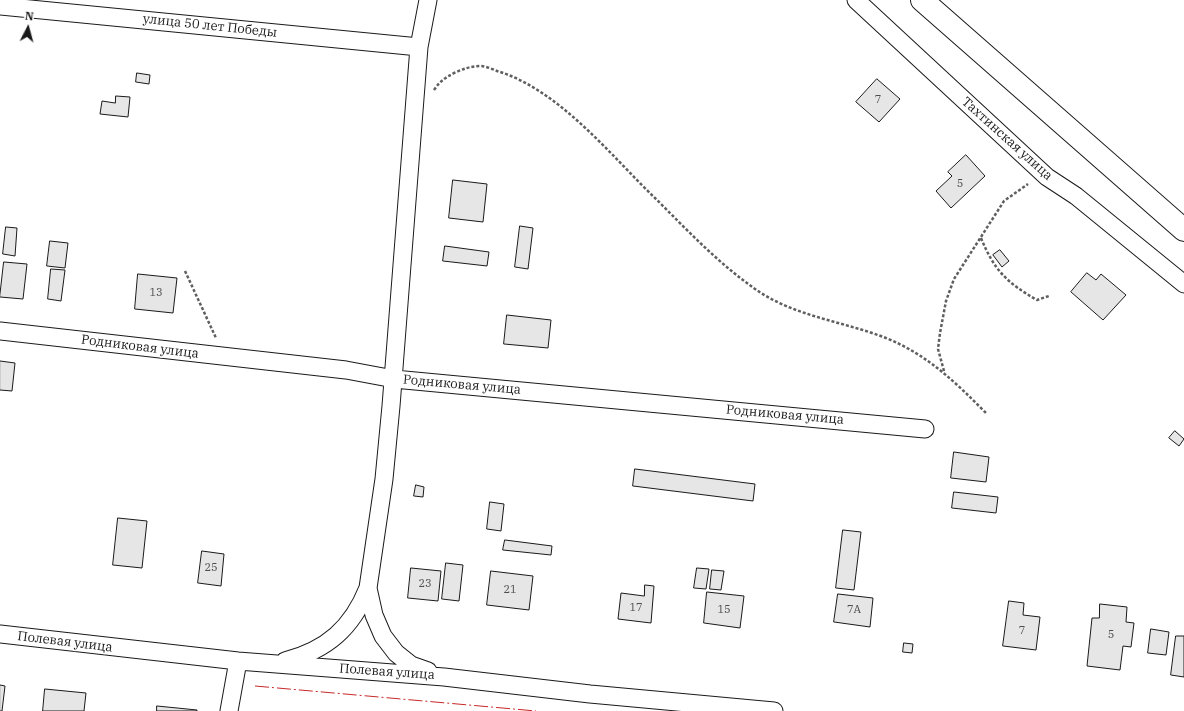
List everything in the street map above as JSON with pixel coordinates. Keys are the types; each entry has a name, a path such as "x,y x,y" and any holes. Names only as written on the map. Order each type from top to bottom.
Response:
{"highway":[{"path":"922,0 1184,230"}],"street":[{"path":"274,664 304,656 329,641 348,624 359,609 368,588 384,479 394,378 420,47 428,0"},
{"name":"Тахтинская улица","path":"856,0 1047,177 1076,196 1184,284"},
{"name":"улица 50 лет Победы","path":"0,6 55,6 420,47"},
{"name":"Родниковая улица","path":"0,331 346,370 394,378 925,429"},
{"path":"368,588 374,615 380,629 396,654 411,665 444,677"},
{"name":"Полевая улица","path":"0,634 238,661 444,677 590,694 774,711"},
{"path":"229,711 238,661"}],"path":[{"path":"432,93 440,80 464,68 481,66 505,73 527,84 552,100 590,133 717,258 762,293 780,303 887,339 919,356 944,372 986,413"},
{"path":"944,372 938,349 946,301 954,280 1004,200 1029,184 1047,177"},
{"path":"981,237 987,252 1000,272 1013,286 1037,300 1049,296"},
{"path":"185,271 225,356"}],"building":[{"path":"137,73 150,75 149,84 136,82"},
{"path":"877,79 900,99 879,122 856,102"},
{"path":"116,96 130,97 128,117 100,114 102,101 115,103"},
{"path":"966,155 985,176 951,208 936,191 952,176 948,172"},
{"path":"453,180 487,184 483,222 449,218"},
{"path":"520,226 533,228 528,269 515,267"},
{"path":"6,227 17,228 15,256 3,254"},
{"path":"50,241 68,243 65,268 47,266"},
{"path":"445,246 489,252 487,266 443,261"},
{"path":"1000,250 1009,261 1002,267 993,255"},
{"path":"4,262 27,264 23,299 0,297"},
{"path":"51,269 65,270 61,301 48,299"},
{"path":"1087,273 1096,280 1101,274 1126,295 1103,320 1071,292"},
{"path":"138,274 177,278 173,313 135,309"},
{"path":"507,315 551,320 548,348 504,344"},
{"path":"0,361 15,363 12,391 0,390"},
{"path":"1175,431 1184,439 1179,446 1169,438"},
{"path":"954,452 989,457 986,482 951,478"},
{"path":"635,469 755,484 753,501 633,486"},
{"path":"416,485 424,487 423,497 414,496"},
{"path":"954,492 998,497 996,513 952,508"},
{"path":"490,502 504,504 501,531 487,529"},
{"path":"118,518 147,521 142,568 113,565"},
{"path":"843,530 861,532 854,590 836,588"},
{"path":"505,540 552,546 551,555 503,550"},
{"path":"202,551 224,554 221,586 198,583"},
{"path":"446,563 463,565 459,601 442,599"},
{"path":"411,568 441,571 438,601 408,598"},
{"path":"697,568 709,569 706,589 694,588"},
{"path":"712,570 724,571 721,590 710,589"},
{"path":"491,571 533,576 529,610 487,605"},
{"path":"645,585 654,586 651,623 618,619 621,593 644,596"},
{"path":"707,592 744,596 740,628 704,623"},
{"path":"838,594 873,598 870,627 834,622"},
{"path":"1009,601 1024,603 1023,615 1040,617 1036,650 1003,646"},
{"path":"1100,604 1127,607 1126,622 1134,623 1131,647 1123,646 1120,670 1087,666 1092,618 1099,618"},
{"path":"1151,629 1169,632 1166,655 1148,653"},
{"path":"1176,636 1184,636 1184,677 1171,675"},
{"path":"904,643 913,644 912,653 903,652"},
{"path":"0,685 5,686 2,711 0,711"},
{"path":"45,689 86,693 84,711 43,711"},
{"path":"157,706 197,710 197,711 157,711"}],"power":[{"path":"255,686 536,711"}]}
